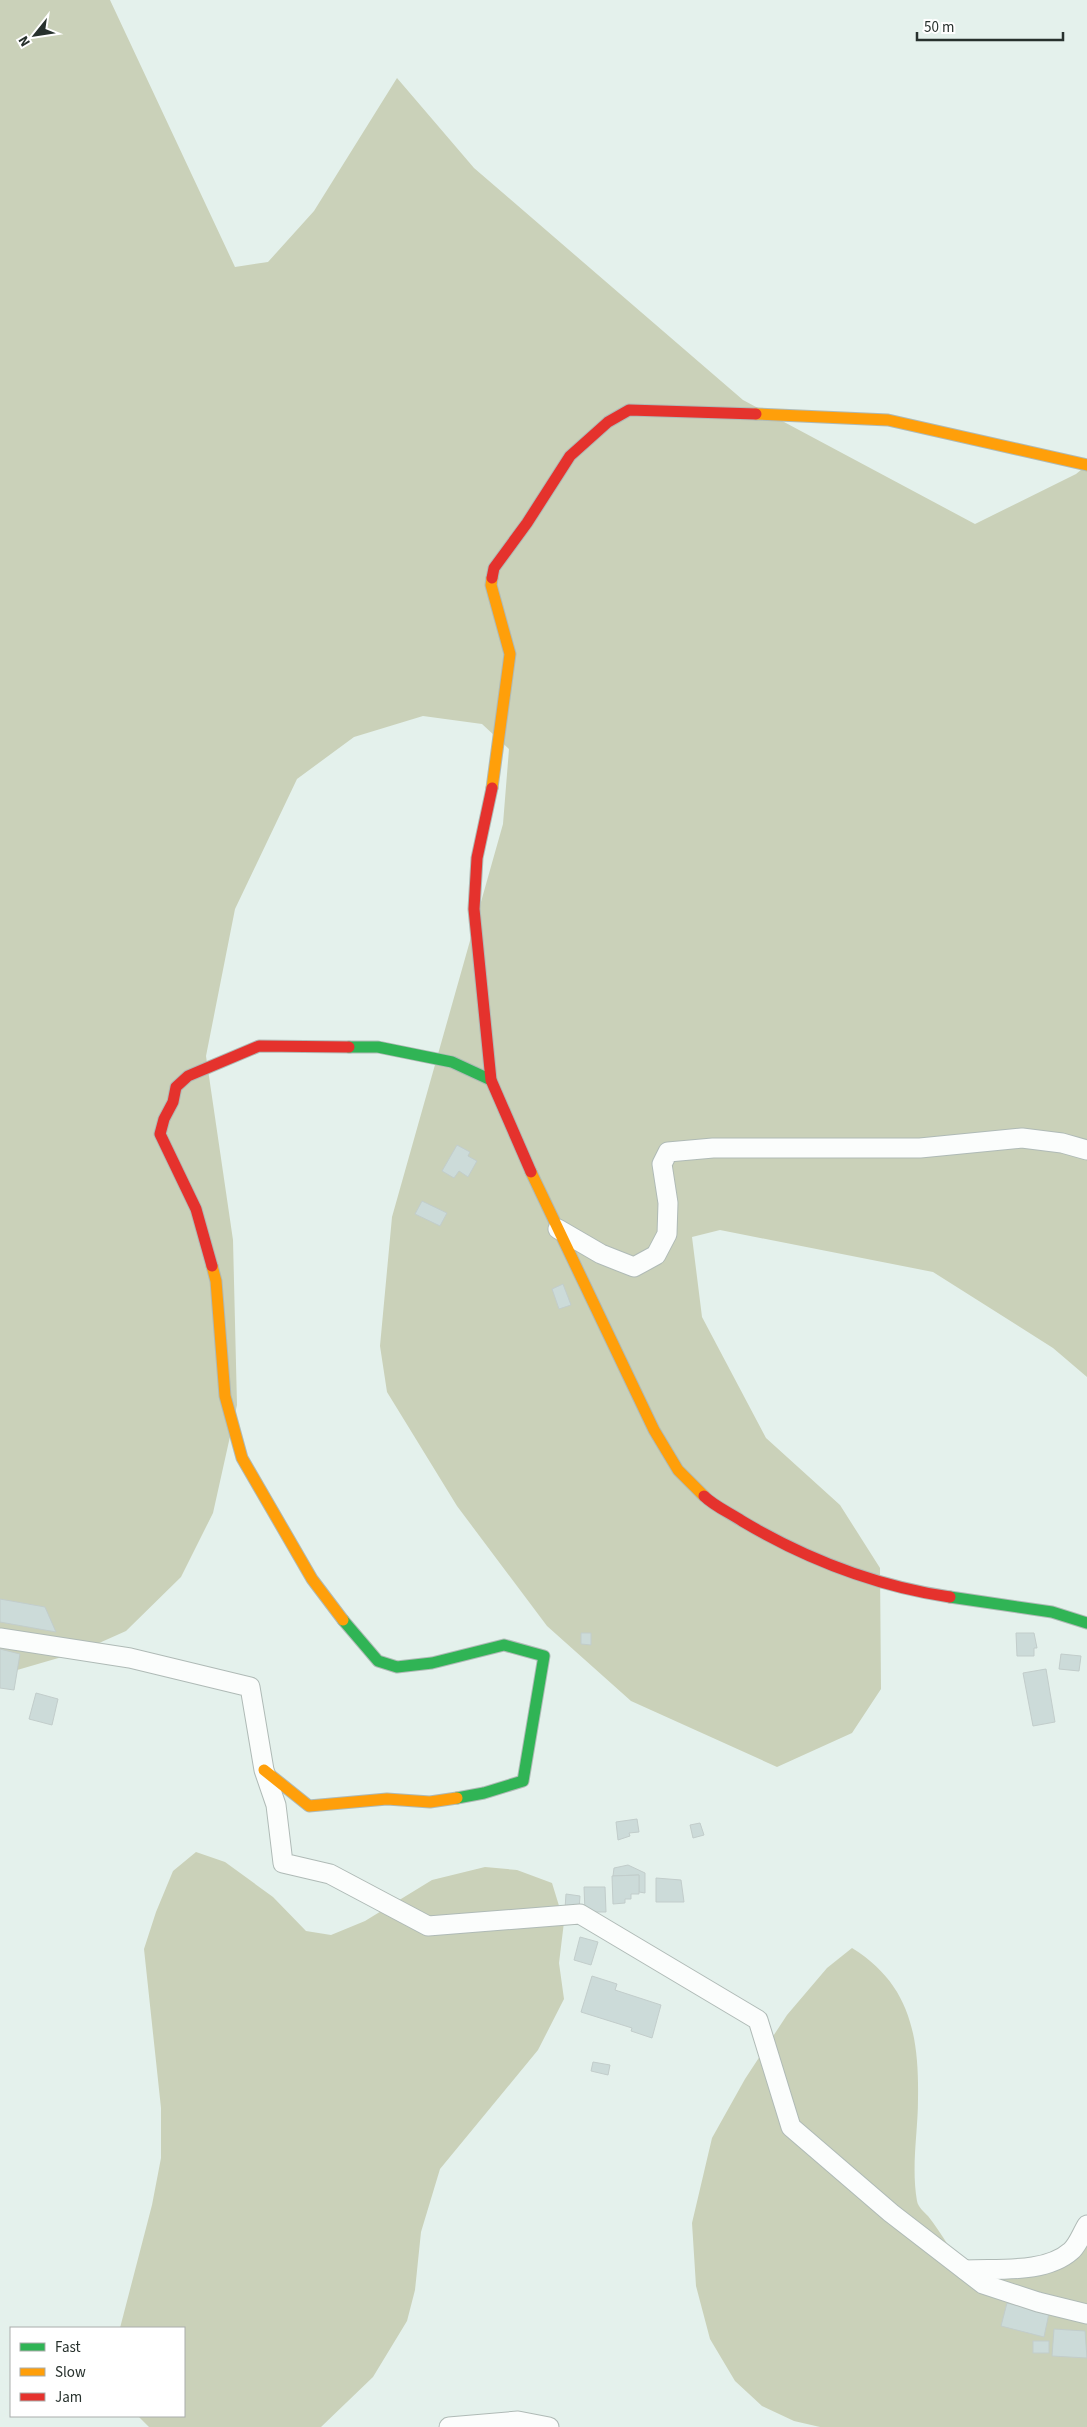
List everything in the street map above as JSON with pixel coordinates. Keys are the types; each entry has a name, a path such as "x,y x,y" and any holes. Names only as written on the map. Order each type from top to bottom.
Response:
{"street":[{"path":"1087,465 888,420 678,410 629,410 608,422 570,456 527,523 494,568 491,585 510,654 495,775 477,858 474,909 491,1080 514,1136 654,1430 678,1470 707,1499 781,1544 861,1577 922,1593 1052,1612 1087,1623"},
{"path":"264,1770 309,1806 387,1799 430,1802 484,1793 524,1781 544,1656 504,1645 432,1663 397,1667 378,1661 356,1638 312,1579 242,1458 225,1396 216,1281 196,1209 160,1134 164,1119 173,1102 176,1088 188,1076 259,1046 378,1047 452,1062 491,1080"},
{"path":"558,1229 601,1254 634,1267 656,1255 667,1234 668,1203 662,1164 668,1152 713,1148 920,1148 1022,1138 1062,1142 1087,1150"},
{"path":"0,1638 130,1658 250,1687 264,1770 276,1805 283,1864 330,1874 428,1926 580,1914 758,2020 791,2127 891,2213 983,2284 1038,2302 1087,2314"},
{"path":"965,2270 1034,2266 1057,2262 1073,2250 1087,2225"},
{"path":"449,2427 518,2421 549,2427"}],"green space":[{"path":"0,0 110,0 235,267 268,262 314,211 397,78 474,168 743,400 975,524 1076,474 1087,465 1087,1377 1053,1348 933,1272 720,1230 692,1237 702,1317 766,1438 840,1505 880,1568 881,1689 852,1733 777,1767 631,1701 547,1626 457,1506 387,1392 380,1346 392,1217 503,824 509,749 482,724 423,716 354,737 297,779 235,909 206,1056 233,1240 237,1405 213,1513 181,1577 126,1631 79,1652 0,1675"},
{"path":"196,1852 225,1862 273,1897 306,1931 331,1935 365,1921 432,1880 485,1867 517,1870 552,1883 564,1922 559,1963 564,1999 538,2050 440,2169 421,2232 415,2290 407,2321 373,2377 321,2427 149,2427 139,2417 185,2417 185,2327 120,2327 152,2205 161,2158 161,2108 144,1949 156,1912 173,1871"},
{"path":"852,1948 872,1962 887,1978 899,1995 907,2013 913,2033 918,2076 915,2162 917,2201 943,2237 965,2273 1010,2273 1087,2245 1087,2427 820,2427 794,2421 762,2406 735,2381 710,2339 696,2286 692,2223 712,2138 745,2079 787,2015 827,1968"}],"building":[{"path":"457,1145 470,1152 468,1156 477,1161 468,1177 459,1171 454,1178 442,1171"},
{"path":"422,1201 447,1213 440,1226 415,1214"},
{"path":"563,1284 571,1305 559,1309 552,1289"},
{"path":"0,1599 45,1607 56,1632 0,1622"},
{"path":"581,1633 591,1633 591,1645 581,1644"},
{"path":"1016,1633 1034,1633 1037,1648 1034,1648 1034,1656 1017,1656"},
{"path":"0,1649 20,1654 14,1690 0,1688"},
{"path":"1061,1654 1081,1656 1079,1671 1059,1669"},
{"path":"1046,1669 1055,1722 1033,1726 1023,1673"},
{"path":"36,1693 58,1699 52,1725 29,1719"},
{"path":"637,1819 639,1832 629,1833 630,1836 618,1840 616,1822"},
{"path":"700,1823 704,1835 693,1838 690,1825"},
{"path":"628,1865 645,1873 645,1893 639,1892 639,1875 613,1876 614,1868"},
{"path":"639,1875 639,1894 631,1894 631,1899 625,1899 625,1903 613,1904 612,1876"},
{"path":"656,1878 681,1880 684,1902 656,1902"},
{"path":"584,1887 605,1887 606,1912 585,1912"},
{"path":"566,1894 580,1896 579,1910 565,1909"},
{"path":"580,1937 598,1942 591,1965 574,1960"},
{"path":"592,1976 617,1984 615,1990 661,2005 652,2038 631,2031 632,2028 581,2012"},
{"path":"593,2062 610,2065 608,2075 591,2071"},
{"path":"1007,2303 1049,2313 1044,2337 1001,2326"},
{"path":"1054,2329 1085,2331 1087,2358 1052,2356"},
{"path":"1033,2341 1049,2341 1049,2353 1033,2353"}],"traffic: fast":[{"path":"349,1047 378,1047 452,1062 491,1080"},
{"path":"950,1597 1052,1612 1087,1623"},
{"path":"343,1620 378,1661 397,1667 432,1663 504,1645 544,1656 523,1781 484,1793 457,1798"}],"traffic: slow":[{"path":"756,414 888,420 1087,465"},
{"path":"492,578 491,585 510,654 492,788"},
{"path":"531,1172 654,1430 678,1470 704,1496"},
{"path":"212,1266 216,1281 225,1396 242,1458 312,1579 343,1620"},
{"path":"264,1770 309,1806 387,1799 430,1802 457,1798"}],"traffic: jam":[{"path":"492,578 494,568 527,523 570,456 608,422 629,410 756,414"},
{"path":"492,788 477,858 474,909 491,1080 531,1172"},
{"path":"212,1266 196,1209 160,1134 164,1119 173,1102 176,1087 188,1076 259,1046 349,1047"},
{"path":"704,1496 717,1506 766,1535 816,1559 895,1586 950,1597"}]}
